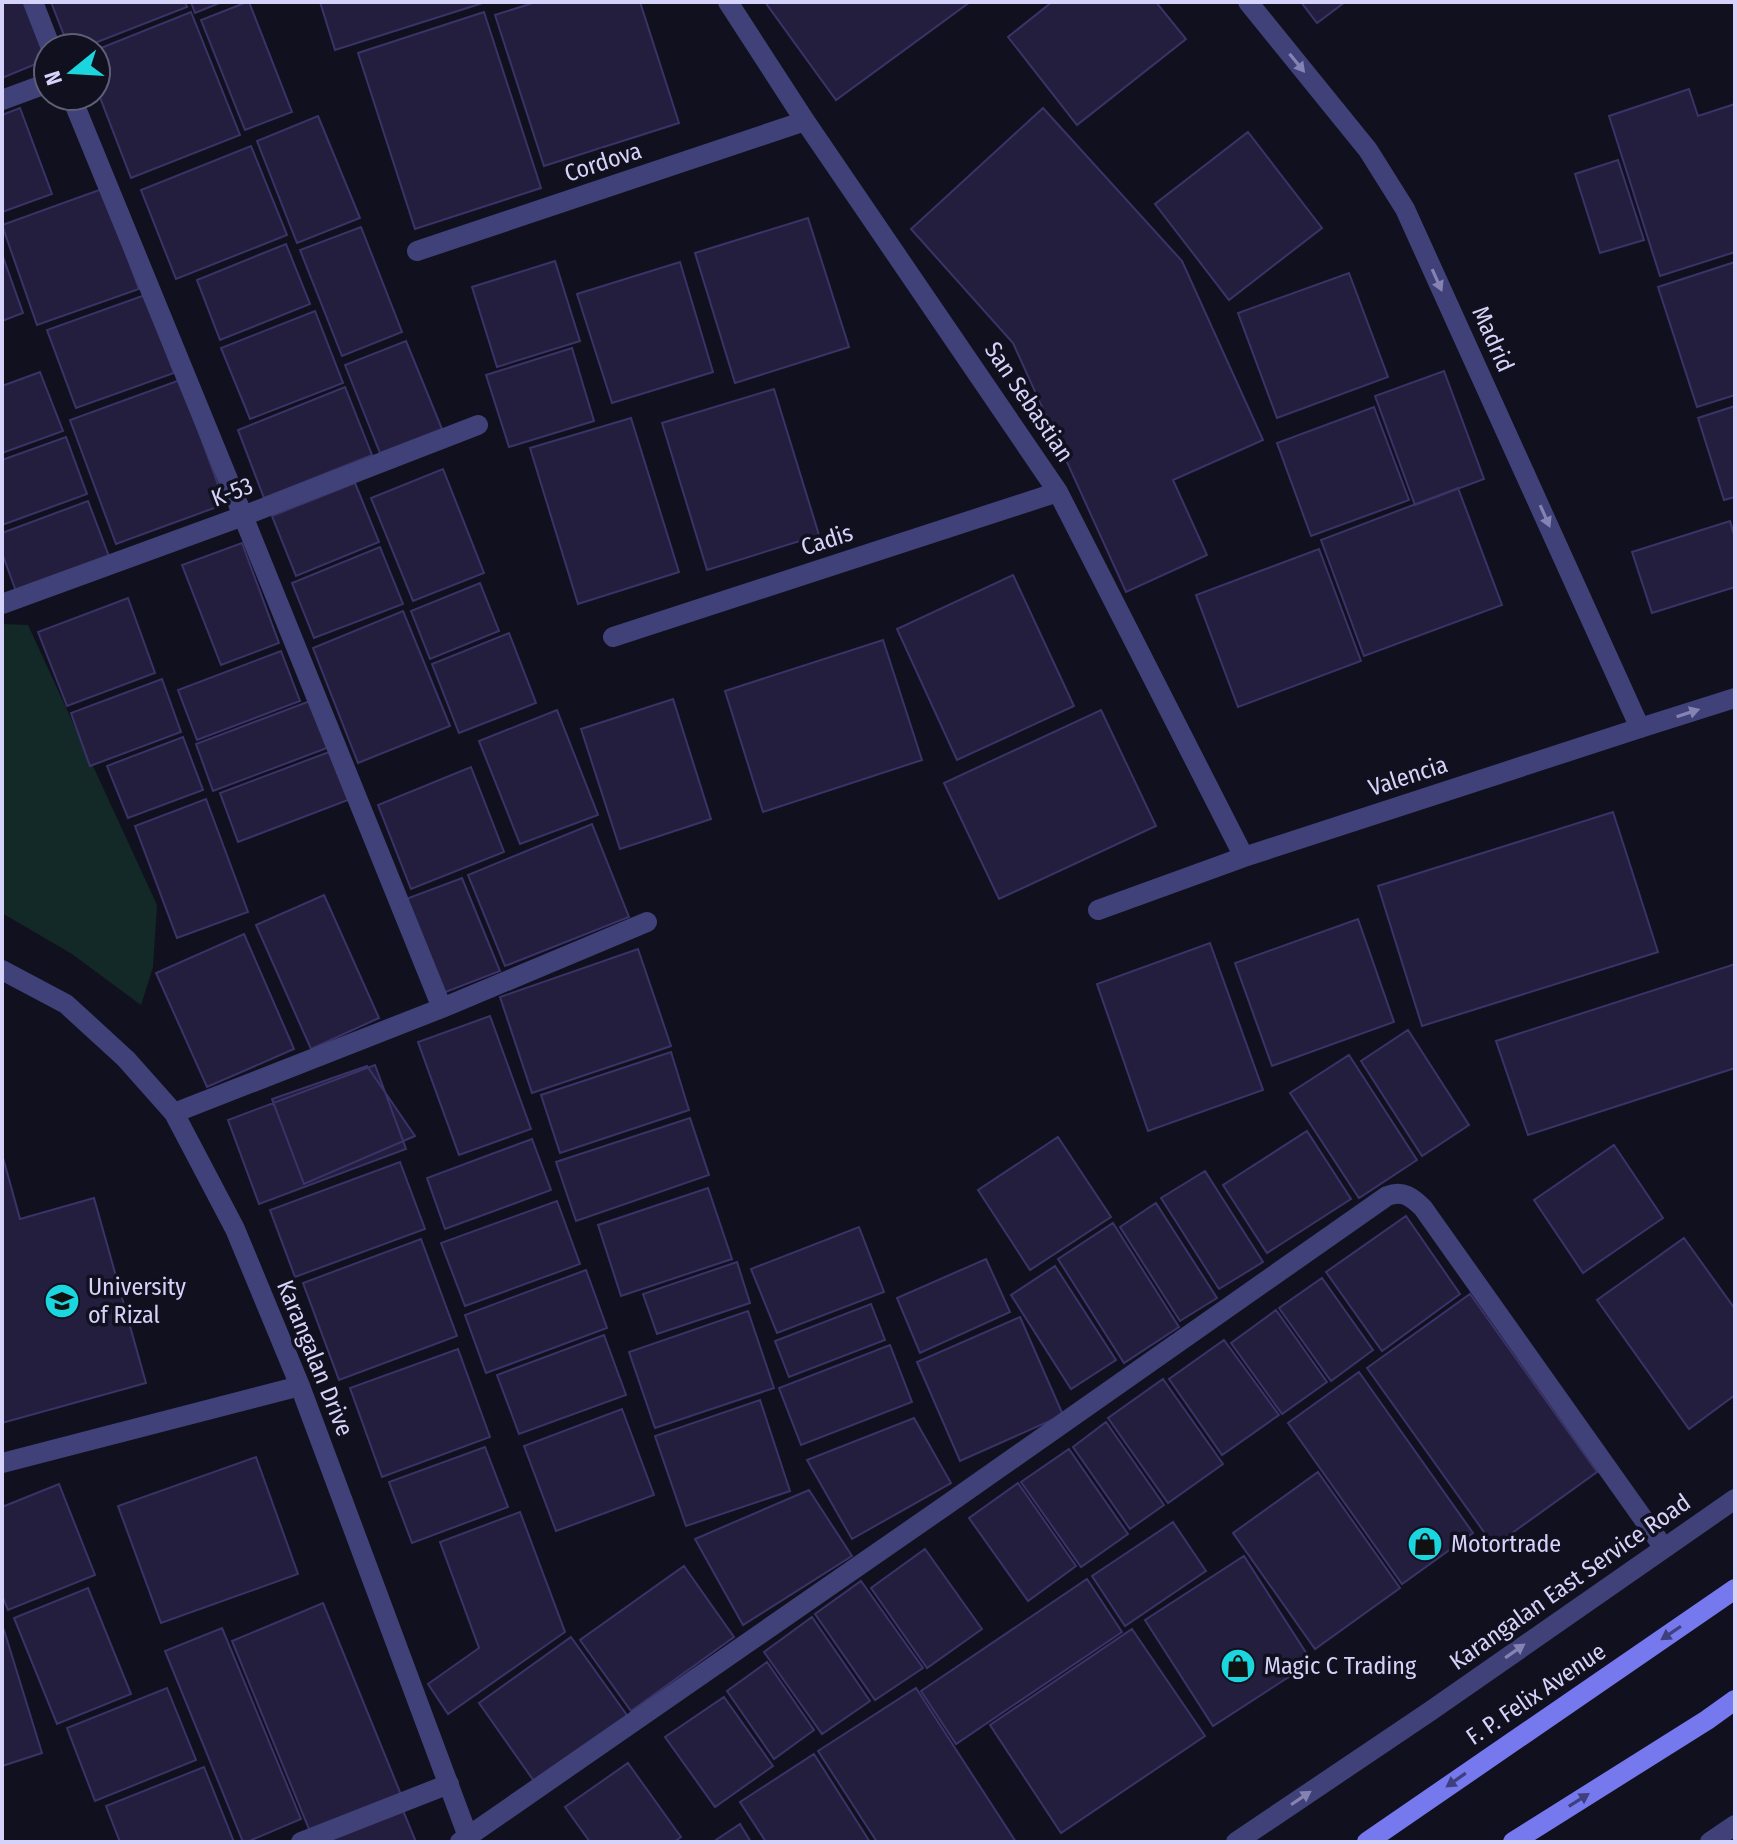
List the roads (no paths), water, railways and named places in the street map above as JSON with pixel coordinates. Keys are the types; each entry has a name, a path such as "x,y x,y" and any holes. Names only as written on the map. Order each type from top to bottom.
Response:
{"main road":[{"name":"F. P. Felix Avenue","path":"1367,1842 1735,1589"},
{"path":"1513,1842 1735,1700"}],"street":[{"path":"33,2 45,32"},
{"name":"San Sebastian","path":"728,2 805,121 1058,492 1244,857"},
{"name":"Madrid","path":"1248,2 1368,150 1405,209 1640,728"},
{"path":"2,100 32,89"},
{"path":"78,112 442,1008"},
{"name":"Cordova","path":"417,251 805,121"},
{"name":"K-53","path":"2,604 243,516 478,425"},
{"name":"Cadis","path":"613,637 1058,492"},
{"name":"Valencia","path":"1098,910 1244,857 1735,698"},
{"path":"174,1113 442,1008 647,922"},
{"name":"Karangalan Drive","path":"2,970 66,1004 126,1059 174,1113 235,1229 300,1386 449,1784 466,1840"},
{"path":"466,1840 1393,1194 1406,1194 1423,1208 1664,1548"},
{"path":"2,1463 300,1386"},
{"name":"Karangalan East Service Road","path":"1236,1842 1735,1499"},
{"path":"301,1842 449,1784"},
{"path":"1710,1842 1733,1831"}],"place":[{"name":"University of Rizal","path":"62,1301"},
{"name":"Motortrade","path":"1425,1544"},
{"name":"Magic C Trading","path":"1238,1666"}]}
